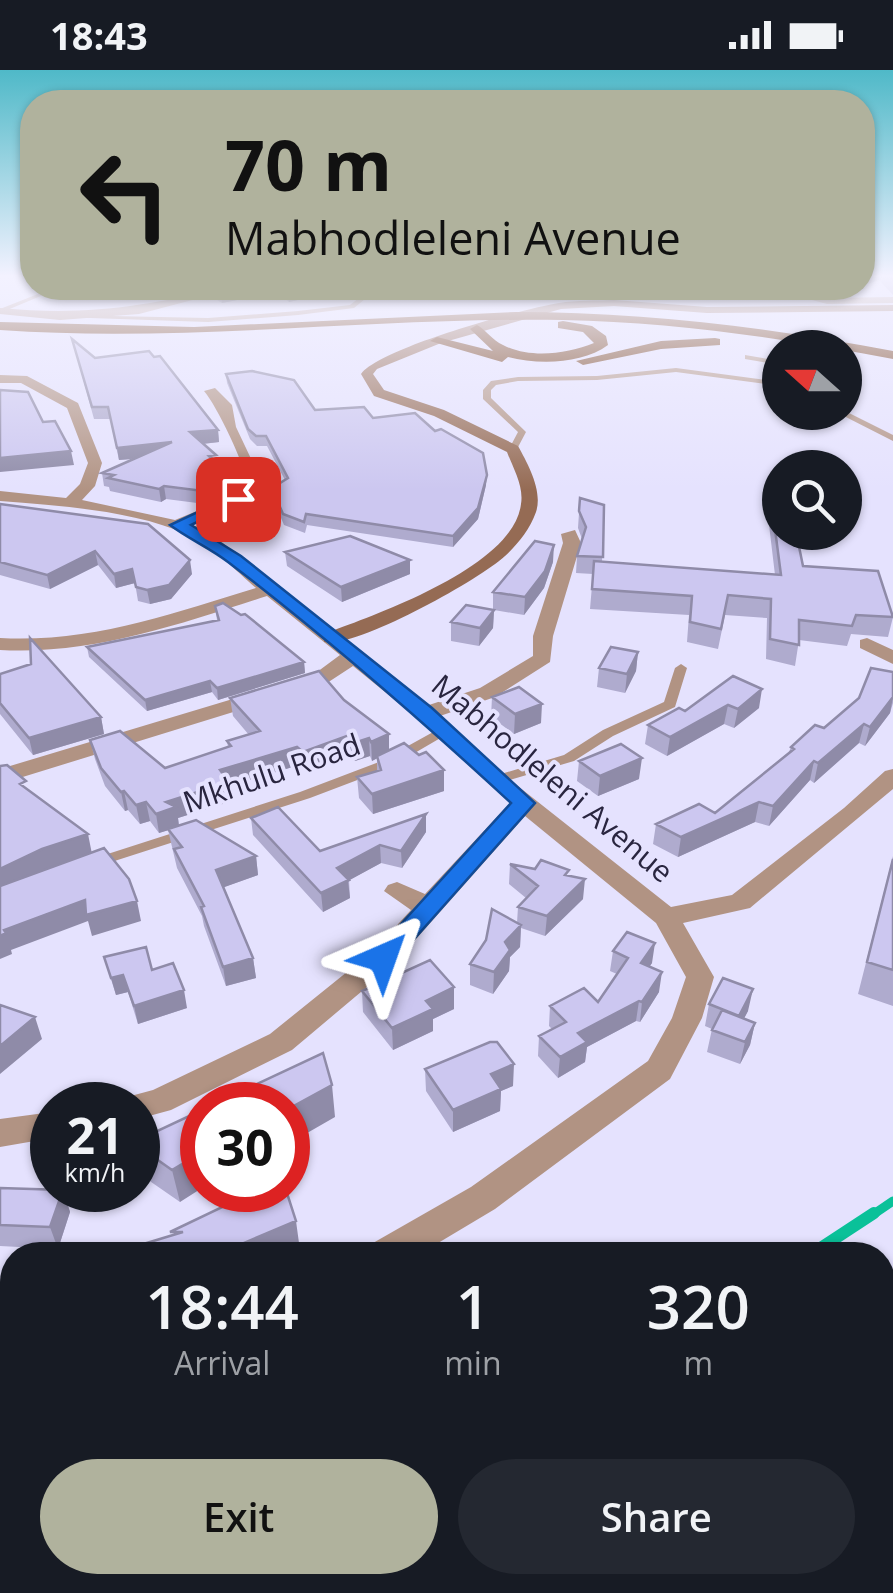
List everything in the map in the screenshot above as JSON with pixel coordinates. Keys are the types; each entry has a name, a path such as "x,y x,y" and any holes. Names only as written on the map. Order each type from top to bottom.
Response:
{"highway":[{"path":"464,348 512,360 559,363 651,348"},
{"path":"501,348 526,354 585,352 592,348"},
{"path":"862,357 893,363"}],"main road":[{"path":"331,638 405,610 490,561 517,532 529,508 526,478 513,449 438,413 392,400 372,385 367,374 373,366 418,348"}],"street":[{"path":"0,379 22,378 73,406 95,463 87,486 69,504"},
{"path":"178,525 232,502 256,486 255,475 225,421 226,405 210,391"},
{"name":"Mabhodleleni Avenue","path":"0,496 69,504 178,525 199,533 425,712 496,780 666,918 740,902 854,814 893,776"},
{"path":"425,712 470,702 498,690 543,658 543,636 572,543 569,534"},
{"path":"0,644 18,646 124,635 271,588"},
{"path":"867,644 893,658"},
{"path":"0,778 320,679 353,656"},
{"path":"160,1101 280,1042 383,958 524,803"},
{"path":"397,892 430,908"},
{"path":"408,1242 483,1198 659,1070 687,1018 700,977 666,918"},
{"path":"0,1132 30,1129"}],"lane":[{"path":"748,357 762,360"},
{"path":"513,449 522,432 487,399 487,390 494,384 676,370 762,382"},
{"path":"862,423 893,438"},
{"path":"496,780 568,758 608,733 670,704 681,668"},
{"name":"Mkhulu Road","path":"72,870 305,795 384,765 444,730"}],"building":[{"path":"75,348 83,348 95,358 149,351 154,357 160,356 218,430 190,432 216,455 209,456 232,477 203,491 164,486 159,489 108,478 114,475 102,473 172,442 117,448 108,407 92,407"},
{"path":"252,371 294,380 315,410 364,407 373,418 415,413 435,431 441,429 483,453 487,475 478,508 453,536 306,514 304,522 283,514 272,488 288,478 266,436 256,436 248,429 226,374"},
{"path":"0,390 28,392 43,422 55,421 71,451 0,458"},
{"path":"580,498 604,505 603,557 577,556 586,527 579,511"},
{"path":"0,504 148,524 190,560 169,585 147,590 136,587 132,569 114,574 95,551 47,575 0,562"},
{"path":"350,536 410,560 341,587 285,552"},
{"path":"535,541 554,545 545,571 525,597 493,592"},
{"path":"778,550 800,550 803,566 878,571 893,617 856,615 852,626 799,620 799,645 770,639 771,599 728,595 721,629 690,622 692,596 592,589 594,561 781,575"},
{"path":"223,603 245,614 304,662 217,688 210,681 145,700 87,647 219,620 215,606"},
{"path":"466,605 494,610 480,628 451,622"},
{"path":"30,638 101,717 29,738 0,703 0,674 31,664"},
{"path":"611,647 638,652 627,674 599,668"},
{"path":"871,668 893,672 893,697 870,727 864,724 818,763 814,761 773,806 759,802 681,837 656,824 699,804 715,813 794,749 791,747 815,725 824,728 859,698"},
{"path":"319,671 344,700 389,734 371,742 369,738 354,743 347,736 303,752 297,747 220,770 229,782 166,802 176,807 156,814 146,802 136,805 121,792 101,768 90,740 120,731 165,768 231,746 227,741 260,731 230,698"},
{"path":"733,676 762,689 738,709 728,705 670,737 648,725 679,708 685,711"},
{"path":"519,687 542,704 515,714 492,697"},
{"path":"404,743 419,755 426,752 444,770 372,794 357,777 381,770 377,756"},
{"path":"621,744 642,758 600,776 579,761"},
{"path":"7,765 26,781 20,784 88,834 42,849 0,869 0,766"},
{"path":"278,807 320,851 426,814 401,851 380,845 337,868 349,880 321,893 251,818"},
{"path":"196,820 256,856 216,870 253,958 223,967 201,907 204,906 174,849 182,847 168,829"},
{"path":"104,848 129,879 137,901 86,915 85,900 4,930 6,933 0,936 0,886"},
{"path":"893,859 893,970 867,962"},
{"path":"541,860 569,870 565,875 585,879 547,916 518,907 538,886 510,864 535,869"},
{"path":"492,909 521,925 505,942 510,950 494,972 470,964 486,940"},
{"path":"627,932 655,943 641,963 662,972 642,1002 578,1033 587,1042 560,1057 539,1036 566,1022 550,1006 584,988 598,1002 628,958 613,951"},
{"path":"146,947 152,970 173,963 184,990 134,1006 123,975 111,978 104,957"},
{"path":"430,960 454,987 426,1001 433,1009 392,1028 362,991"},
{"path":"723,978 753,989 739,1016 709,1004"},
{"path":"0,1005 35,1017 0,1046"},
{"path":"722,1010 755,1023 745,1042 712,1030"},
{"path":"497,1042 514,1064 491,1074 501,1089 453,1110 425,1069"},
{"path":"323,1053 332,1085 310,1097 310,1082 261,1082"},
{"path":"180,1120 180,1165 172,1170 160,1162 160,1130"},
{"path":"0,1188 30,1189 30,1212 55,1212 50,1227 0,1225"},
{"path":"212,1212 293,1212 296,1221 246,1242 150,1242 183,1232 170,1232"}],"waterway":[{"path":"871,1216 893,1201"},
{"path":"830,1242 874,1213"}],"route":[{"path":"238,499 178,525 199,533 271,588 317,629 425,712 524,803 383,958"}]}
